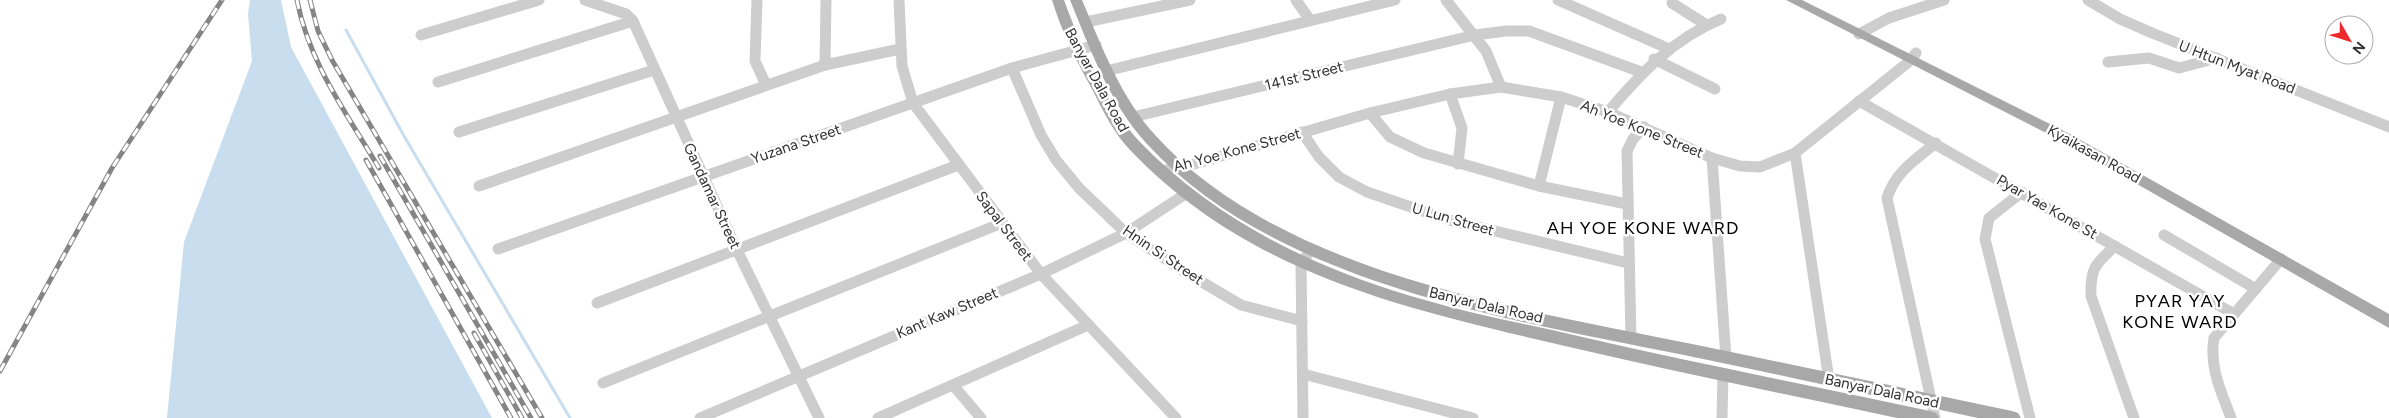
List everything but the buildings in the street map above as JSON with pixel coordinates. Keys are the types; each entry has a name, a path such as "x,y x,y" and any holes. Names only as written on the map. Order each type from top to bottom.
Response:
{"main road":[{"name":"Banyar Dala Road","path":"1058,0 1070,36 1113,116 1134,145 1160,171 1187,193 1238,229 1306,256 1385,294 1426,307 1725,366 1830,380 2012,418"},
{"name":"Banyar Dala Road","path":"1076,0 1106,71 1133,117 1151,140 1199,184 1306,256 1344,264 1442,296 1631,339 1725,366 1930,418"},
{"name":"Kyaikasan Road","path":"1792,0 1863,31 2065,136 2389,322"},
{"name":"Kyaikasan Road","path":"1811,0 1863,31"},
{"name":"Kyaikasan Road","path":"1914,57 2076,132 2389,310"}],"street":[{"path":"421,35 539,0"},
{"path":"438,82 633,21 626,14 585,0"},
{"path":"757,0 755,61 766,85"},
{"path":"825,65 826,0"},
{"name":"Sapal Street","path":"899,0 900,49 904,75 913,103 1041,274 1176,418"},
{"path":"1086,22 1190,0"},
{"path":"1296,0 1310,20"},
{"path":"1106,71 1310,20 1373,2 1395,0"},
{"path":"1446,0 1490,56 1498,74 1500,87"},
{"path":"1558,0 1667,48"},
{"path":"1863,31 1944,0"},
{"name":"U Htun Myat Road","path":"2088,0 2124,22 2389,127"},
{"path":"1672,3 1705,24"},
{"path":"1608,112 1640,72 1667,48 1705,24 1721,19"},
{"name":"Gandamar Street","path":"633,21 675,118 819,418"},
{"name":"141st Street","path":"1133,117 1475,35 1524,30 1640,72"},
{"name":"Yuzana Street","path":"498,249 1012,68 1096,45"},
{"path":"479,186 825,65 900,49"},
{"name":"Ah Yoe Kone Street","path":"1160,171 1180,168 1370,113 1450,94 1500,87 1561,97 1608,112 1712,158 1740,166 1760,167 1795,153 1914,57"},
{"path":"2108,62 2149,58 2179,68 2217,58"},
{"path":"1654,59 1715,88"},
{"name":"Hnin Si Street","path":"1012,68 1041,135 1056,160 1079,188 1126,233 1185,272 1241,305 1302,321"},
{"path":"459,132 654,70"},
{"path":"1450,94 1462,122 1464,137 1458,164"},
{"path":"1540,186 1561,97"},
{"name":"Pyar Yae Kone St","path":"1859,101 1936,143 2234,314"},
{"path":"1370,113 1390,137 1424,153 1540,186 1627,204"},
{"path":"1631,339 1627,151 1633,139 1644,127"},
{"name":"U Lun Street","path":"1302,132 1319,157 1339,177 1367,192 1449,220 1628,263"},
{"path":"1935,418 1887,198 1889,186 1894,178 1936,143"},
{"path":"1795,153 1830,380"},
{"path":"1712,158 1725,366 1722,418"},
{"path":"598,303 958,165"},
{"path":"2022,192 1989,218 1985,239 2030,418"},
{"name":"Kant Kaw Street","path":"700,418 1041,274 1126,233 1187,193"},
{"path":"602,383 1002,223"},
{"path":"2164,235 2256,289"},
{"path":"2115,246 2093,265 2090,275 2091,296 2134,418"},
{"path":"1303,418 1302,321 1306,256"},
{"path":"2231,418 2212,367 2211,348 2214,338 2281,260"},
{"path":"878,418 1088,325"},
{"path":"1303,374 1473,418"},
{"path":"953,385 981,418"}],"water":[{"path":"250,0 281,0 291,47 492,418 167,418 184,242 252,61 248,14"}],"waterway":[{"path":"346,30 404,136 570,418"}],"railway":[{"path":"0,371 112,168 222,0"},
{"path":"297,0 310,45 320,67 342,108 379,168"},
{"path":"310,0 318,31 332,60 542,418"},
{"path":"380,156 531,418"},
{"path":"366,160 511,418"},
{"path":"474,333 522,418"}],"district":[{"name":"AH YOE KONE WARD","path":"1643,228"},
{"name":"PYAR YAY KONE WARD","path":"2180,311"}]}
